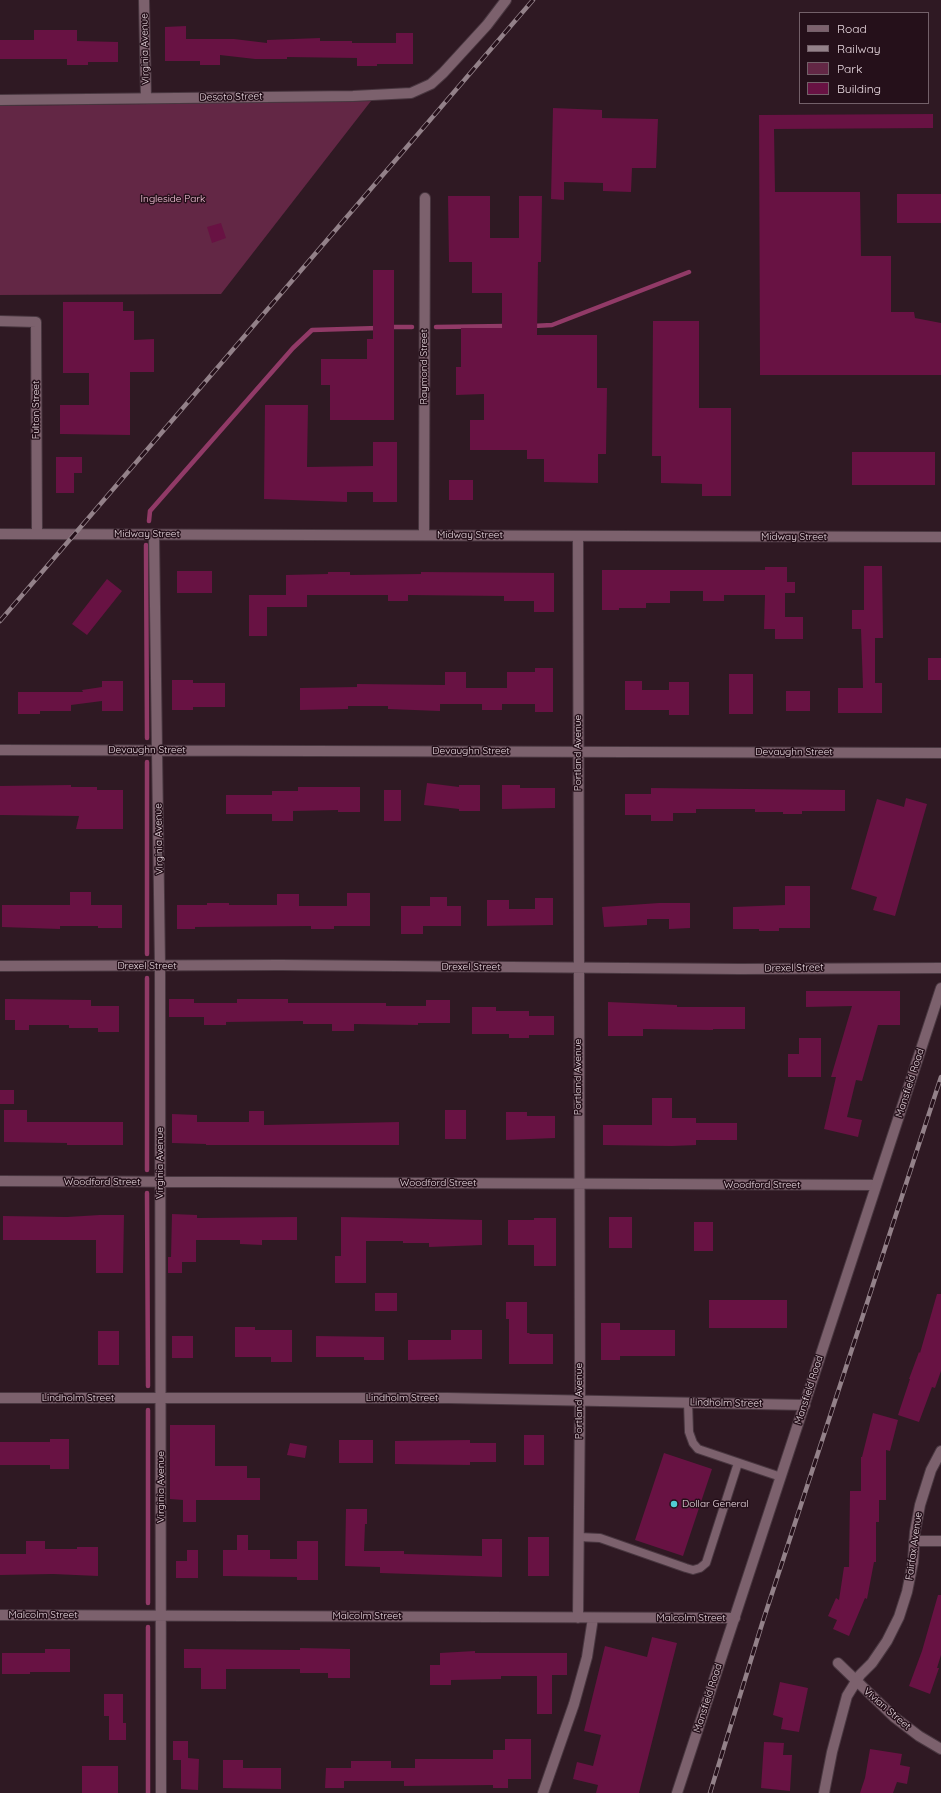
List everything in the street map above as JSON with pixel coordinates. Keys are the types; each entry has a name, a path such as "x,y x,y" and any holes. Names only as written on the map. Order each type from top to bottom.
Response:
{"street":[{"name":"Virginia Avenue","path":"144,0 146,98"},
{"name":"Desoto Street","path":"0,100 411,93 431,84 452,64 487,25 506,0"},
{"name":"Raymond Street","path":"424,535 425,198"},
{"name":"Fulton Street","path":"0,321 36,322 37,534"},
{"name":"Midway Street","path":"0,534 941,537"},
{"name":"Virginia Avenue","path":"154,534 160,966 161,1793"},
{"name":"Portland Avenue","path":"578,536 580,1400 578,1618"},
{"name":"Devaughn Street","path":"0,750 941,753"},
{"name":"Drexel Street","path":"0,966 941,968"},
{"name":"Mansfield Road","path":"677,1793 941,988"},
{"name":"Woodford Street","path":"0,1181 876,1185"},
{"name":"Lindholm Street","path":"0,1398 580,1400 804,1405"},
{"name":"Fairfax Avenue","path":"824,1793 847,1696 856,1681 887,1641 899,1617 909,1585 920,1505 925,1487 941,1451"},
{"path":"914,1541 941,1541"},
{"name":"Malcolm Street","path":"0,1615 735,1618"},
{"path":"543,1793 574,1704 588,1657 593,1618"},
{"name":"Vivian Street","path":"838,1663 894,1717 919,1736 941,1749"}],"lane":[{"path":"688,1402 689,1432 693,1443 698,1449 781,1477"},
{"path":"579,1537 600,1538 686,1568 693,1570 700,1568 706,1563 738,1463"}],"green space":[{"name":"Ingleside Park","path":"371,101 221,294 0,295 0,106"}],"building":[{"path":"186,26 186,39 234,39 267,43 267,40 320,38 320,41 396,43 396,33 413,33 413,64 377,64 377,66 357,66 357,58 287,57 287,59 255,59 220,55 220,65 200,65 200,61 165,61 165,27"},
{"path":"34,30 77,30 77,41 118,42 118,62 88,62 88,65 67,65 67,59 0,59 0,40 34,40"},
{"path":"553,108 602,110 602,118 658,119 656,168 632,168 631,192 603,191 603,183 564,182 564,200 551,199"},
{"path":"933,114 933,128 774,129 775,192 860,192 861,256 891,256 891,312 914,312 915,318 941,323 941,375 760,375 759,115"},
{"path":"897,194 941,194 941,223 897,223"},
{"path":"448,196 490,196 490,238 519,238 519,196 542,196 541,262 538,262 537,335 597,335 597,388 607,388 606,454 598,454 598,483 544,482 544,459 527,459 527,450 470,450 470,420 484,420 484,394 456,395 456,367 461,367 461,328 502,328 502,293 472,293 472,262 449,262"},
{"path":"221,223 226,238 212,243 207,227"},
{"path":"373,270 394,270 394,420 330,420 330,385 321,385 321,359 367,359 367,339 373,339"},
{"path":"63,302 123,302 123,311 134,311 134,340 154,339 154,372 130,372 130,435 60,434 60,405 89,405 89,373 63,373"},
{"path":"653,321 699,321 699,408 731,408 731,496 702,496 702,484 661,483 661,456 652,456"},
{"path":"265,405 308,405 307,467 373,466 373,442 397,442 397,502 373,502 373,492 347,492 347,502 264,499"},
{"path":"852,452 935,452 935,485 852,485"},
{"path":"56,457 82,457 82,473 74,473 74,493 56,493"},
{"path":"449,480 473,480 473,500 449,500"},
{"path":"864,566 882,566 883,638 875,638 875,683 882,683 882,713 838,713 838,688 863,688 861,629 852,629 852,610 864,610"},
{"path":"765,567 787,567 787,582 795,582 795,593 785,593 785,617 803,617 803,639 775,639 775,629 764,629 765,595 724,595 724,601 703,601 703,591 670,591 670,603 646,603 646,608 619,608 619,610 602,610 602,570 765,570"},
{"path":"177,571 212,571 212,593 177,593"},
{"path":"328,572 350,572 350,575 421,574 421,572 554,573 554,612 534,612 534,601 504,601 504,596 408,595 408,601 388,601 388,595 307,595 307,607 267,607 267,636 249,636 249,595 286,595 286,575 328,574"},
{"path":"107,579 122,591 87,635 72,624"},
{"path":"928,658 941,658 941,680 928,680"},
{"path":"535,668 553,668 553,712 535,712 535,704 502,704 502,710 482,710 482,704 440,704 440,711 388,709 388,706 348,706 348,709 300,710 300,688 357,687 357,684 445,685 445,672 466,672 466,688 507,688 507,672 535,672"},
{"path":"729,674 753,674 753,714 729,714"},
{"path":"172,680 193,680 193,683 225,683 225,707 193,707 193,710 172,710"},
{"path":"102,681 123,681 123,711 102,711 102,701 71,705 71,711 40,711 40,714 18,714 18,692 83,692 82,690 102,687"},
{"path":"625,681 642,681 642,690 669,690 669,682 689,682 689,715 669,715 669,710 625,710"},
{"path":"786,691 810,691 810,711 786,711"},
{"path":"427,783 459,787 459,785 480,785 480,811 459,811 459,809 424,805"},
{"path":"71,785 71,787 97,787 97,790 123,790 123,829 76,829 79,816 0,815 0,786"},
{"path":"502,785 520,785 520,788 555,788 555,808 502,809"},
{"path":"298,787 360,787 360,812 338,812 338,810 293,811 293,821 272,821 272,814 226,814 226,795 272,795 272,791 298,791"},
{"path":"651,788 845,790 845,811 802,811 802,814 783,814 783,812 755,812 755,809 696,809 696,813 673,813 673,821 651,821 651,815 625,815 625,794 651,794"},
{"path":"384,790 401,790 401,821 384,821"},
{"path":"906,798 927,804 895,916 873,910 877,897 851,889 877,799 904,807"},
{"path":"785,886 810,886 810,928 779,928 779,931 733,929 733,907 785,905"},
{"path":"70,892 91,892 91,905 122,905 122,928 98,928 98,926 60,926 60,929 2,927 2,905 70,905"},
{"path":"347,893 370,893 370,926 334,926 334,929 311,929 311,926 195,927 195,929 177,929 177,905 229,903 229,905 277,905 277,894 299,894 299,906 347,906"},
{"path":"430,897 447,897 447,906 461,906 461,926 423,926 423,934 401,934 401,906 430,906"},
{"path":"535,898 553,898 553,925 487,926 487,900 509,900 509,909 535,909"},
{"path":"659,903 690,903 690,928 669,929 669,919 647,919 647,925 604,927 602,907"},
{"path":"806,991 900,991 900,1025 878,1025 862,1081 856,1080 847,1117 862,1120 858,1137 824,1129 836,1077 831,1077 852,1006 806,1007"},
{"path":"5,999 91,1000 91,1006 119,1006 119,1032 98,1032 98,1028 69,1028 69,1025 29,1025 29,1030 15,1030 15,1020 5,1020"},
{"path":"169,999 194,999 194,1003 237,1003 237,999 288,999 288,1003 386,1003 386,1006 426,1006 426,1000 450,1000 450,1023 418,1023 418,1025 354,1024 354,1031 332,1031 332,1024 303,1024 303,1021 226,1022 226,1025 204,1025 204,1017 169,1017"},
{"path":"608,1002 677,1005 677,1007 745,1007 745,1029 643,1029 643,1036 608,1036"},
{"path":"472,1007 496,1007 496,1011 529,1011 529,1016 554,1016 554,1035 529,1035 529,1038 509,1038 509,1034 472,1034"},
{"path":"799,1038 821,1038 821,1077 788,1077 788,1054 799,1054"},
{"path":"0,1090 14,1090 14,1104 0,1104"},
{"path":"652,1098 672,1098 672,1118 696,1118 696,1123 737,1123 737,1140 696,1140 696,1145 672,1146 603,1145 603,1125 652,1125"},
{"path":"4,1110 27,1110 27,1122 123,1122 123,1145 67,1145 67,1143 4,1142"},
{"path":"445,1110 466,1110 466,1139 445,1139"},
{"path":"249,1111 264,1111 264,1125 399,1122 399,1145 206,1145 172,1143 172,1114 197,1115 197,1122 249,1122"},
{"path":"506,1112 527,1112 527,1116 555,1116 555,1138 506,1140"},
{"path":"172,1214 197,1215 197,1218 297,1217 297,1240 262,1240 262,1245 240,1244 240,1240 196,1240 196,1262 182,1262 182,1273 168,1273 168,1257 171,1257"},
{"path":"124,1215 123,1273 96,1273 96,1240 3,1240 3,1216 67,1217"},
{"path":"341,1217 482,1220 482,1245 429,1247 429,1243 366,1241 366,1283 335,1283 335,1256 341,1256"},
{"path":"609,1217 632,1217 632,1248 609,1248"},
{"path":"534,1218 556,1218 556,1266 534,1266 534,1245 508,1245 508,1220 534,1220"},
{"path":"694,1222 713,1222 713,1251 694,1251"},
{"path":"375,1293 397,1293 397,1311 375,1311"},
{"path":"937,1294 941,1294 941,1371 935,1388 932,1387 919,1422 898,1415 909,1379 919,1352 920,1353"},
{"path":"709,1300 787,1300 787,1328 709,1328"},
{"path":"506,1302 527,1302 527,1333 553,1334 553,1364 509,1364 509,1319 506,1319"},
{"path":"601,1323 620,1323 620,1330 675,1330 675,1356 620,1356 620,1360 601,1360"},
{"path":"235,1327 255,1327 255,1330 292,1330 292,1362 271,1362 271,1357 235,1357"},
{"path":"451,1330 482,1330 482,1359 408,1360 408,1340 451,1340"},
{"path":"98,1331 119,1331 119,1365 98,1365"},
{"path":"172,1336 193,1336 193,1358 172,1358"},
{"path":"316,1336 384,1337 384,1360 364,1360 364,1357 316,1357"},
{"path":"873,1413 898,1420 890,1451 886,1450 886,1500 879,1500 879,1522 876,1522 876,1562 874,1562 867,1599 865,1598 849,1636 833,1629 837,1620 828,1616 836,1598 839,1600 844,1567 849,1567 850,1491 861,1491 861,1457"},
{"path":"170,1425 215,1425 215,1466 247,1466 247,1478 260,1478 260,1500 196,1500 196,1522 183,1522 183,1500 170,1499"},
{"path":"524,1435 544,1435 544,1465 524,1465"},
{"path":"50,1439 69,1439 69,1469 50,1469 50,1465 0,1465 0,1442 50,1442"},
{"path":"339,1440 373,1440 373,1463 339,1463"},
{"path":"470,1440 470,1443 496,1443 496,1462 470,1462 470,1465 395,1464 395,1441"},
{"path":"290,1443 307,1446 305,1458 287,1455"},
{"name":"Dollar General","path":"664,1453 712,1469 683,1556 635,1540"},
{"path":"346,1509 367,1509 364,1551 404,1551 404,1554 482,1556 482,1539 502,1539 502,1577 380,1573 380,1567 345,1566"},
{"path":"237,1535 248,1535 248,1550 270,1550 270,1559 297,1559 297,1541 318,1541 318,1580 297,1580 297,1577 223,1576 223,1550 237,1550"},
{"path":"528,1537 549,1537 549,1576 528,1576"},
{"path":"26,1541 45,1541 45,1549 77,1549 77,1547 98,1547 98,1576 53,1574 0,1575 0,1554 26,1554"},
{"path":"187,1550 198,1550 198,1578 176,1578 176,1561 187,1561"},
{"path":"938,1595 941,1595 941,1655 937,1668 939,1668 930,1694 909,1686 922,1651"},
{"path":"652,1637 677,1643 639,1793 596,1793 598,1785 573,1779 577,1762 593,1766 601,1735 584,1731 605,1646 647,1657"},
{"path":"300,1648 350,1649 350,1678 328,1678 328,1673 300,1673 300,1669 226,1669 226,1689 201,1689 201,1668 184,1668 184,1649 300,1650"},
{"path":"45,1649 70,1649 70,1672 2,1674 2,1653 45,1653"},
{"path":"475,1651 475,1653 567,1653 567,1675 552,1675 552,1714 537,1714 537,1676 501,1676 501,1679 451,1680 451,1685 430,1685 430,1665 440,1665 440,1653"},
{"path":"780,1682 808,1688 799,1732 781,1729 783,1718 773,1715"},
{"path":"104,1694 123,1694 123,1723 126,1723 126,1740 109,1740 109,1716 104,1716"},
{"path":"505,1739 531,1739 531,1779 508,1779 508,1788 493,1788 493,1785 404,1786 404,1781 344,1781 344,1788 325,1788 326,1768 351,1768 351,1761 391,1761 391,1768 415,1768 415,1759 493,1759 493,1750 505,1750"},
{"path":"173,1741 188,1741 188,1758 199,1759 198,1790 181,1789 181,1760 173,1760"},
{"path":"764,1742 784,1743 783,1755 792,1755 790,1791 761,1788"},
{"path":"870,1749 902,1754 900,1765 910,1767 907,1784 897,1782 893,1793 860,1793 865,1778"},
{"path":"223,1760 243,1760 243,1768 281,1768 281,1789 223,1788"},
{"path":"82,1766 118,1766 118,1793 82,1793"}],"waterway":[{"path":"533,326 552,325 689,272"},
{"path":"436,327 507,326"},
{"path":"388,327 412,327"},
{"path":"149,521 150,511 293,348 312,330 379,328"},
{"path":"146,545 147,738"},
{"path":"147,762 147,954"},
{"path":"147,978 147,1170"},
{"path":"147,1193 148,1386"},
{"path":"148,1410 148,1603"},
{"path":"148,1627 148,1793"}],"railway":[{"path":"0,621 533,0"},
{"path":"710,1793 762,1624 941,1077"}],"place":[{"name":"Dollar General","path":"674,1504"}]}
